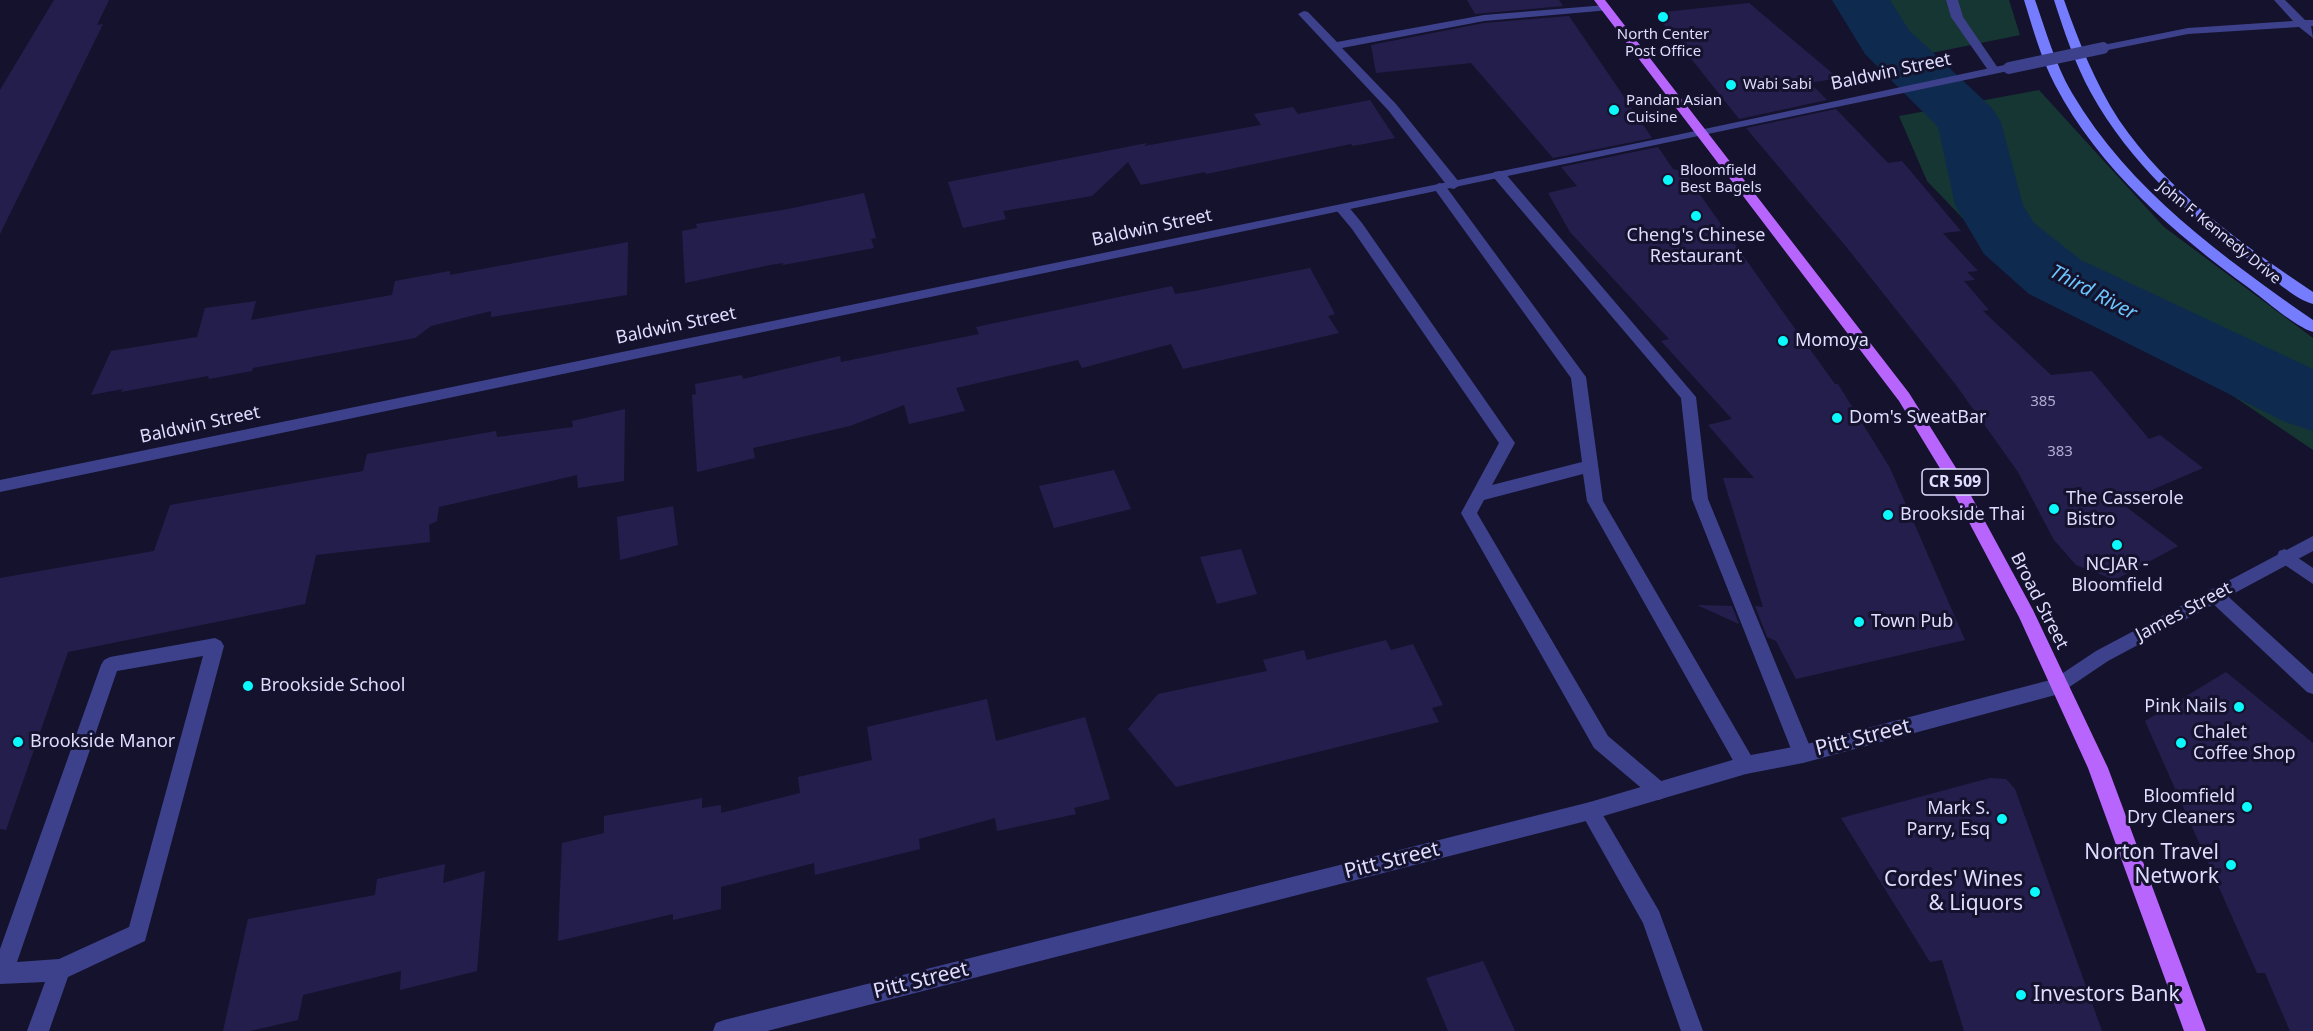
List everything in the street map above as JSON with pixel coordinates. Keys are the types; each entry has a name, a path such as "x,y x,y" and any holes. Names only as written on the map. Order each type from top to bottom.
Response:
{"main road":[{"name":"John F. Kennedy Drive","path":"2029,0 2064,92 2098,142 2140,190 2197,240 2263,292 2313,327"},
{"name":"John F. Kennedy Drive","path":"2059,0 2076,47 2097,94 2124,135 2171,187 2226,234 2313,299"},
{"name":"Broad Street","path":"1602,4 1904,397 1950,472 2027,615 2098,768 2195,1031"}],"street":[{"path":"1952,0 1957,17 1994,71"},
{"path":"2279,0 2313,35"},
{"path":"1334,46 1484,18 1602,4"},
{"path":"1304,14 1392,107 1578,377 1595,501 1746,765"},
{"name":"Baldwin Street","path":"0,486 2103,48 2188,31 2313,23"},
{"path":"1499,175 1688,397 1700,499 1803,753"},
{"path":"1342,208 1357,226 1507,443 1469,513 1601,742 1659,791"},
{"path":"1479,495 1590,466"},
{"name":"James Street","path":"2059,686 2102,656 2313,543"},
{"path":"2285,556 2313,577"},
{"path":"2215,595 2313,686"},
{"path":"215,646 138,934 60,970 1,974 110,665 215,646"},
{"name":"Pitt Street","path":"724,1031 1590,811 1746,765 1803,753 2059,686"},
{"path":"1590,811 1652,918 1692,1031"},
{"path":"38,1031 60,970"}],"green space":[{"path":"1849,0 2009,0 2020,35 1892,61"},
{"path":"2039,90 2164,227 2313,338 2313,450 2199,373 2018,276 1927,181 1899,116"}],"building":[{"path":"54,0 109,0 97,25 103,24 0,234 0,90"},
{"path":"1467,0 1559,0 1563,6 1475,14"},
{"path":"1749,3 1838,78 1810,83 1827,100 1739,119 1655,13"},
{"path":"1569,16 1652,138 1553,158 1471,63 1376,73 1371,45 1484,23"},
{"path":"1370,100 1395,138 1353,146 1351,144 1141,185 1128,162 1092,196 1003,211 1006,219 963,228 948,182 1147,143 1144,146 1261,125 1254,114 1293,107 1298,114"},
{"path":"1836,109 1888,163 1902,161 1961,231 1943,233 1978,271 1967,272 1975,280 1964,281 1989,310 1983,311 2051,375 2092,371 2149,439 2160,435 2203,468 2121,503 2178,546 2115,580 2076,565 2054,540 2018,472 1956,385 1848,249 1746,128"},
{"path":"1658,147 1673,169 1684,172 1835,384 1838,384 1890,468 1965,640 1796,679 1776,641 1767,637 1755,606 1763,607 1723,478 1754,478 1708,425 1732,419 1661,341 1669,339 1570,232 1548,193 1577,186 1561,167"},
{"path":"864,193 876,238 871,239 874,248 783,265 783,263 770,265 685,283 682,231 697,228 696,224 788,209"},
{"path":"628,242 627,295 491,317 491,311 431,326 415,338 253,368 252,371 209,379 208,376 121,392 123,389 91,395 111,351 197,337 205,308 256,301 251,320 392,295 395,281 450,271 450,275"},
{"path":"1310,268 1335,314 1328,316 1339,333 1183,369 1171,344 1082,368 1078,360 956,388 965,411 909,424 904,405 850,426 753,448 755,458 697,472 692,395 696,394 695,384 742,375 743,379 840,356 841,362 979,334 976,327 1172,286 1175,294"},
{"path":"625,409 624,481 578,488 577,475 439,507 437,521 429,525 430,542 316,555 305,604 68,652 6,830 0,829 0,578 154,551 170,505 363,471 367,454 496,431 497,437 573,427 572,421"},
{"path":"1114,470 1131,509 1054,528 1039,486"},
{"path":"673,506 678,545 620,560 617,517"},
{"path":"1241,549 1257,594 1217,604 1200,557"},
{"path":"1697,605 1732,606 1739,624"},
{"path":"1386,640 1391,650 1413,644 1443,705 1432,708 1439,722 1176,787 1128,729 1158,694 1267,671 1263,660 1304,650 1307,660"},
{"path":"2226,672 2313,743 2313,1031 2290,1031 2265,973 2257,973 2145,721"},
{"path":"987,699 996,741 1085,717 1110,799 1074,808 1076,814 997,831 995,818 919,839 920,849 815,875 814,863 721,887 721,909 673,920 673,914 558,941 562,843 604,833 604,816 702,798 702,808 721,805 721,813 800,793 798,777 872,760 867,727"},
{"path":"1990,778 2006,779 2015,789 2102,1031 1964,1031 1942,960 1930,962 1841,818"},
{"path":"445,864 443,883 485,871 477,971 400,990 401,971 303,995 298,1020 250,1031 223,1031 248,919 375,895 377,879"},
{"path":"1483,961 1515,1031 1448,1031 1426,978"}],"waterway":[{"name":"Third River","path":"1861,0 1886,41 1969,122 1989,205 2009,238 2055,277 2313,402"}],"place":[{"name":"North Center Post Office","path":"1663,17"},
{"name":"Wabi Sabi","path":"1731,85"},
{"name":"Pandan Asian Cuisine","path":"1614,110"},
{"name":"Bloomfield Best Bagels","path":"1668,180"},
{"name":"Cheng's Chinese Restaurant","path":"1696,216"},
{"name":"Momoya","path":"1783,341"},
{"name":"Dom's SweatBar","path":"1837,418"},
{"name":"The Casserole Bistro","path":"2054,509"},
{"name":"Brookside Thai","path":"1888,515"},
{"name":"NCJAR - Bloomfield","path":"2117,545"},
{"name":"Town Pub","path":"1859,622"},
{"name":"Brookside School","path":"248,686"},
{"name":"Pink Nails","path":"2239,707"},
{"name":"Brookside Manor","path":"18,742"},
{"name":"Chalet Coffee Shop","path":"2181,743"},
{"name":"Bloomfield Dry Cleaners","path":"2247,807"},
{"name":"Mark S. Parry, Esq","path":"2002,819"},
{"name":"Norton Travel Network","path":"2231,865"},
{"name":"Cordes' Wines & Liquors","path":"2035,892"},
{"name":"Investors Bank","path":"2021,995"}]}
